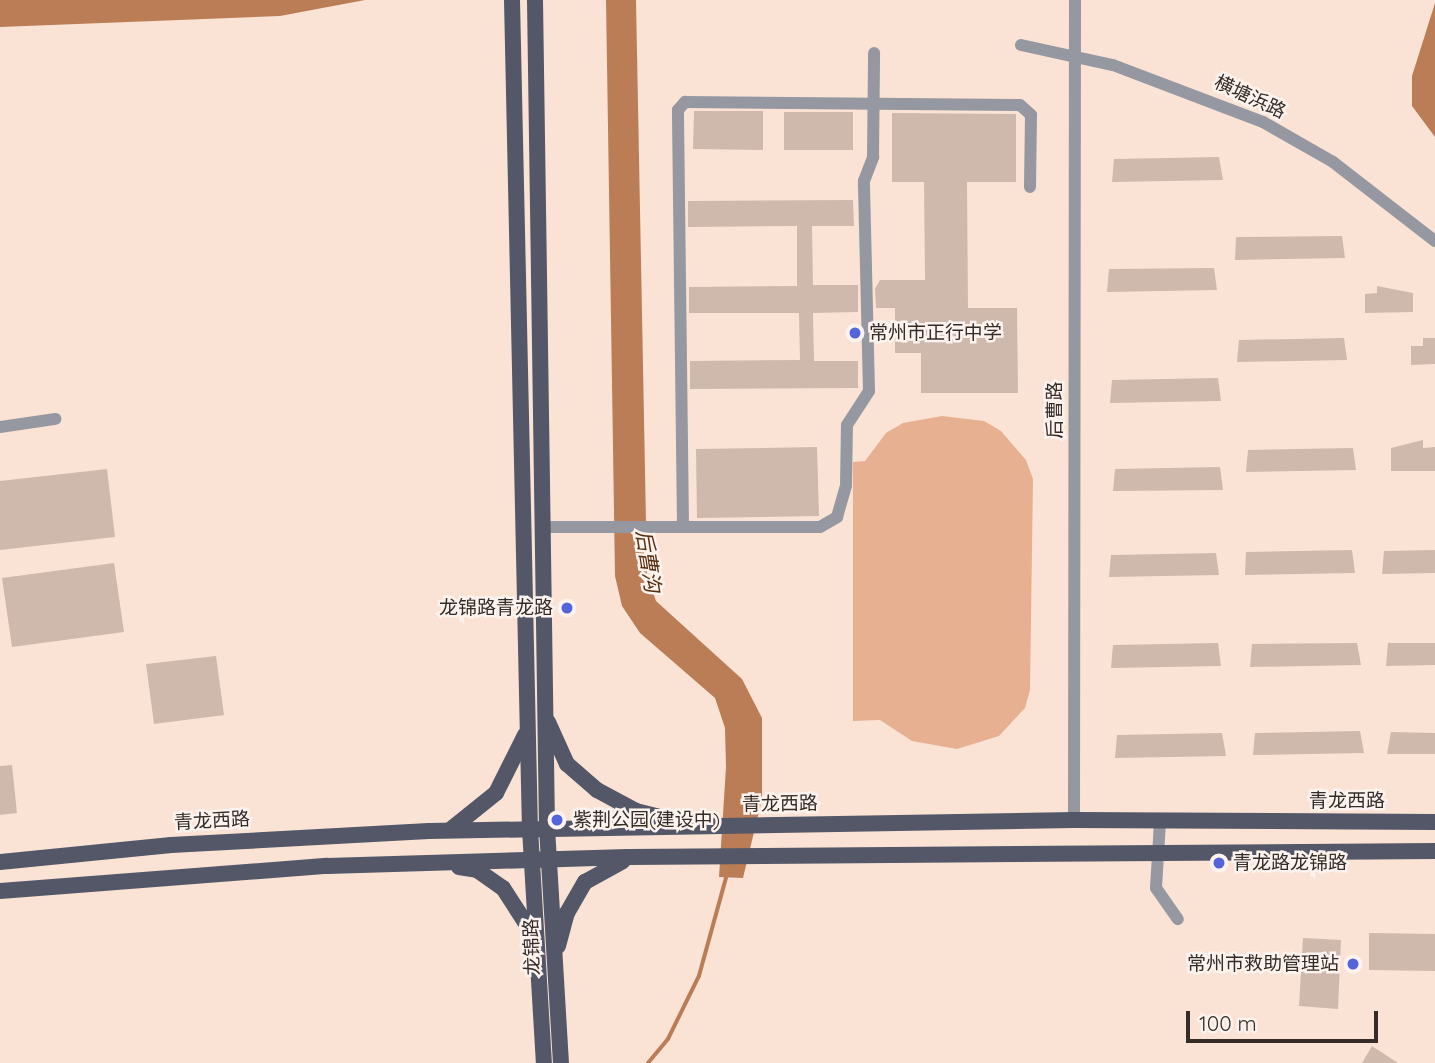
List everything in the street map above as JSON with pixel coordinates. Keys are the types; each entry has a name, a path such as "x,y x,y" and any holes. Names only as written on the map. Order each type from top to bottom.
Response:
{"main road":[{"name":"龙锦路","path":"512,0 530,829 541,859 561,1063"},
{"name":"龙锦路","path":"535,0 547,828 541,859 536,940 544,1063"},
{"path":"546,717 567,764 597,790 636,811 691,825"},
{"path":"449,830 496,793 528,726"},
{"name":"青龙西路","path":"0,860 25,860 171,845 449,830 1074,820 1435,822"},
{"path":"0,891 433,863 541,859 1435,852"},
{"path":"553,962 567,913 585,882 606,866 639,857"},
{"path":"433,863 477,870 503,888 536,940"}],"street":[{"name":"后曹路","path":"1074,820 1075,0"},
{"name":"横塘浜路","path":"1021,45 1179,86 1263,122 1333,162 1435,241"},
{"path":"542,527 820,527 837,517 846,486 847,425 869,391 864,181 873,157 874,53"},
{"path":"679,526 678,110 685,102 1020,105 1031,115 1030,187"},
{"path":"0,427 55,419"},
{"path":"1160,822 1156,888 1178,919"}],"shaded area":[{"path":"0,0 365,0 280,16 0,27"},
{"path":"606,0 636,0 647,575 656,601 742,679 762,718 762,799 743,878 719,877 726,767 725,728 715,698 640,633 622,606 615,576"},
{"path":"1435,3 1435,137 1412,106 1412,76"},
{"path":"942,416 984,421 1001,431 1026,460 1033,479 1030,690 1025,708 999,736 957,749 912,741 880,720 853,721 853,462 865,461 886,433 903,423"}],"building":[{"path":"694,111 763,111 763,150 693,149"},
{"path":"784,112 853,112 853,150 784,150"},
{"path":"892,113 1016,114 1016,182 967,182 968,308 1017,308 1018,393 921,393 921,353 895,353 895,308 876,308 875,289 880,280 925,280 924,182 892,182"},
{"path":"1219,157 1223,180 1112,182 1114,159"},
{"path":"853,200 854,226 812,226 813,285 858,285 858,312 813,313 814,361 858,361 858,388 690,389 690,361 800,360 799,313 689,313 689,287 797,286 797,226 688,227 688,201"},
{"path":"1342,236 1345,258 1235,260 1236,237"},
{"path":"1214,268 1217,290 1107,292 1109,269"},
{"path":"1377,286 1413,293 1413,312 1365,313 1365,294 1377,293"},
{"path":"1344,338 1347,360 1237,362 1239,340"},
{"path":"1423,338 1435,338 1435,364 1411,365 1411,346 1423,346"},
{"path":"1218,378 1221,401 1110,403 1112,380"},
{"path":"1423,440 1423,448 1435,447 1435,471 1391,471 1391,448"},
{"path":"817,447 819,516 697,518 696,449"},
{"path":"1353,448 1356,470 1246,472 1248,450"},
{"path":"1220,467 1223,490 1113,491 1115,469"},
{"path":"107,469 115,537 0,550 0,481"},
{"path":"1352,550 1355,573 1245,575 1246,552"},
{"path":"1435,550 1435,573 1382,574 1384,551"},
{"path":"1216,553 1219,575 1109,577 1111,555"},
{"path":"114,563 124,632 12,647 2,578"},
{"path":"1218,643 1221,666 1111,668 1113,645"},
{"path":"1357,643 1361,665 1250,667 1252,644"},
{"path":"1388,643 1435,643 1435,665 1386,666"},
{"path":"216,656 224,715 154,724 146,664"},
{"path":"1360,731 1364,753 1253,755 1255,733"},
{"path":"1391,732 1435,733 1435,754 1387,754"},
{"path":"1222,733 1226,756 1115,758 1117,735"},
{"path":"12,765 17,813 0,815 0,766"},
{"path":"1369,933 1435,934 1435,971 1369,970"},
{"path":"1303,938 1341,940 1338,1009 1299,1006"},
{"path":"1372,1046 1398,1063 1362,1063"}],"waterway":[{"name":"后曹沟","path":"648,1063 668,1039 699,976 727,874"}],"place":[{"name":"常州市正行中学","path":"855,333"},
{"name":"龙锦路青龙路","path":"567,608"},
{"name":"紫荆公园(建设中)","path":"557,820"},
{"name":"青龙路龙锦路","path":"1219,863"},
{"name":"常州市救助管理站","path":"1353,964"}]}
